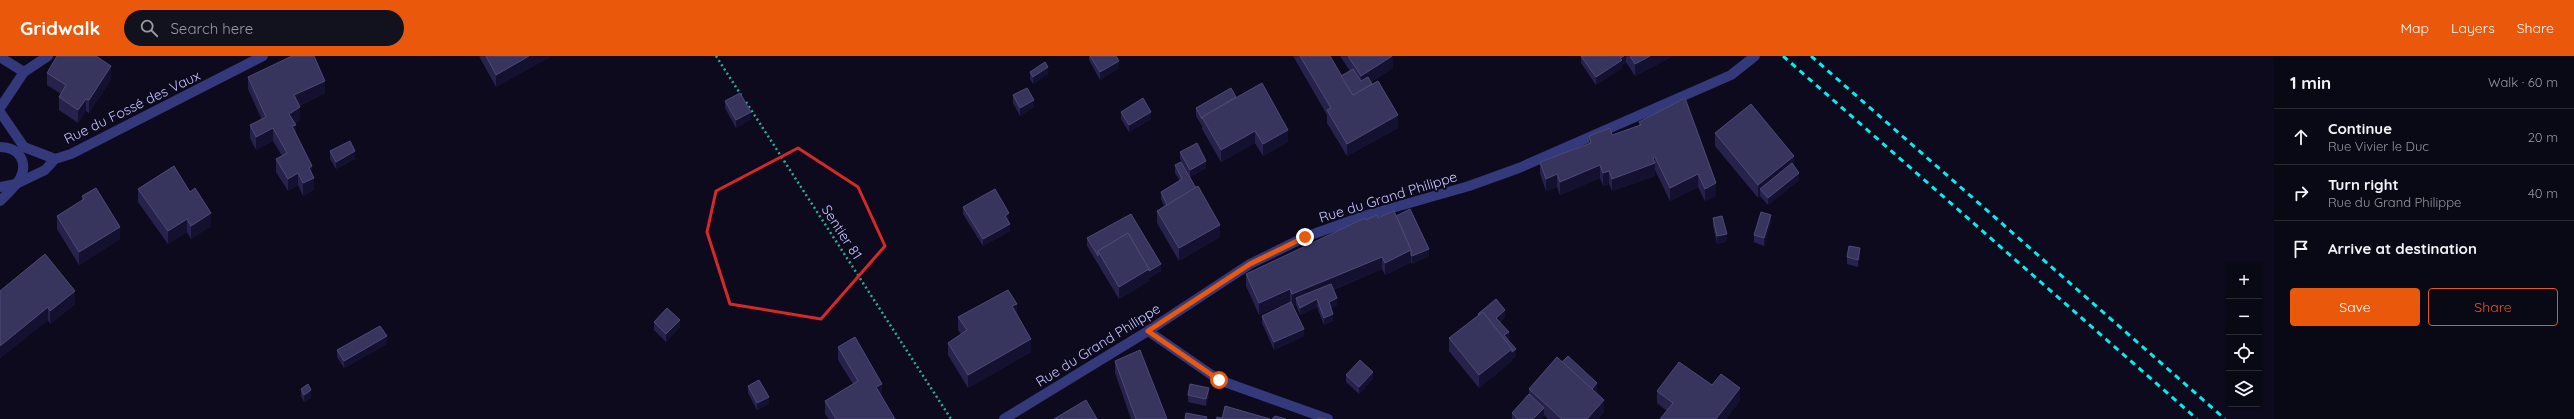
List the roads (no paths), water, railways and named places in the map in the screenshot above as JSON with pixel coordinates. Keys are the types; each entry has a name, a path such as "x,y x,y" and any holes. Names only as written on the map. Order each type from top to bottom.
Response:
{"street":[{"path":"0,108 24,72 48,56"},
{"name":"Rue du Fossé des Vaux","path":"0,147 21,150 55,159 72,154 263,56"},
{"name":"Rue du Grand Philippe","path":"1004,419 1148,331 1250,264 1305,237 1364,216 1470,186 1519,168 1731,75 1755,56"},
{"path":"0,58 24,72"},
{"path":"0,112 21,150 23,165 23,173 16,184 0,201"},
{"name":"Rue du Fossé des Vaux","path":"0,187 16,184 46,170 55,159"},
{"path":"1148,331 1219,380 1328,419"}],"railway":[{"path":"1783,56 2197,419"},
{"path":"1811,56 2225,419"}]}
